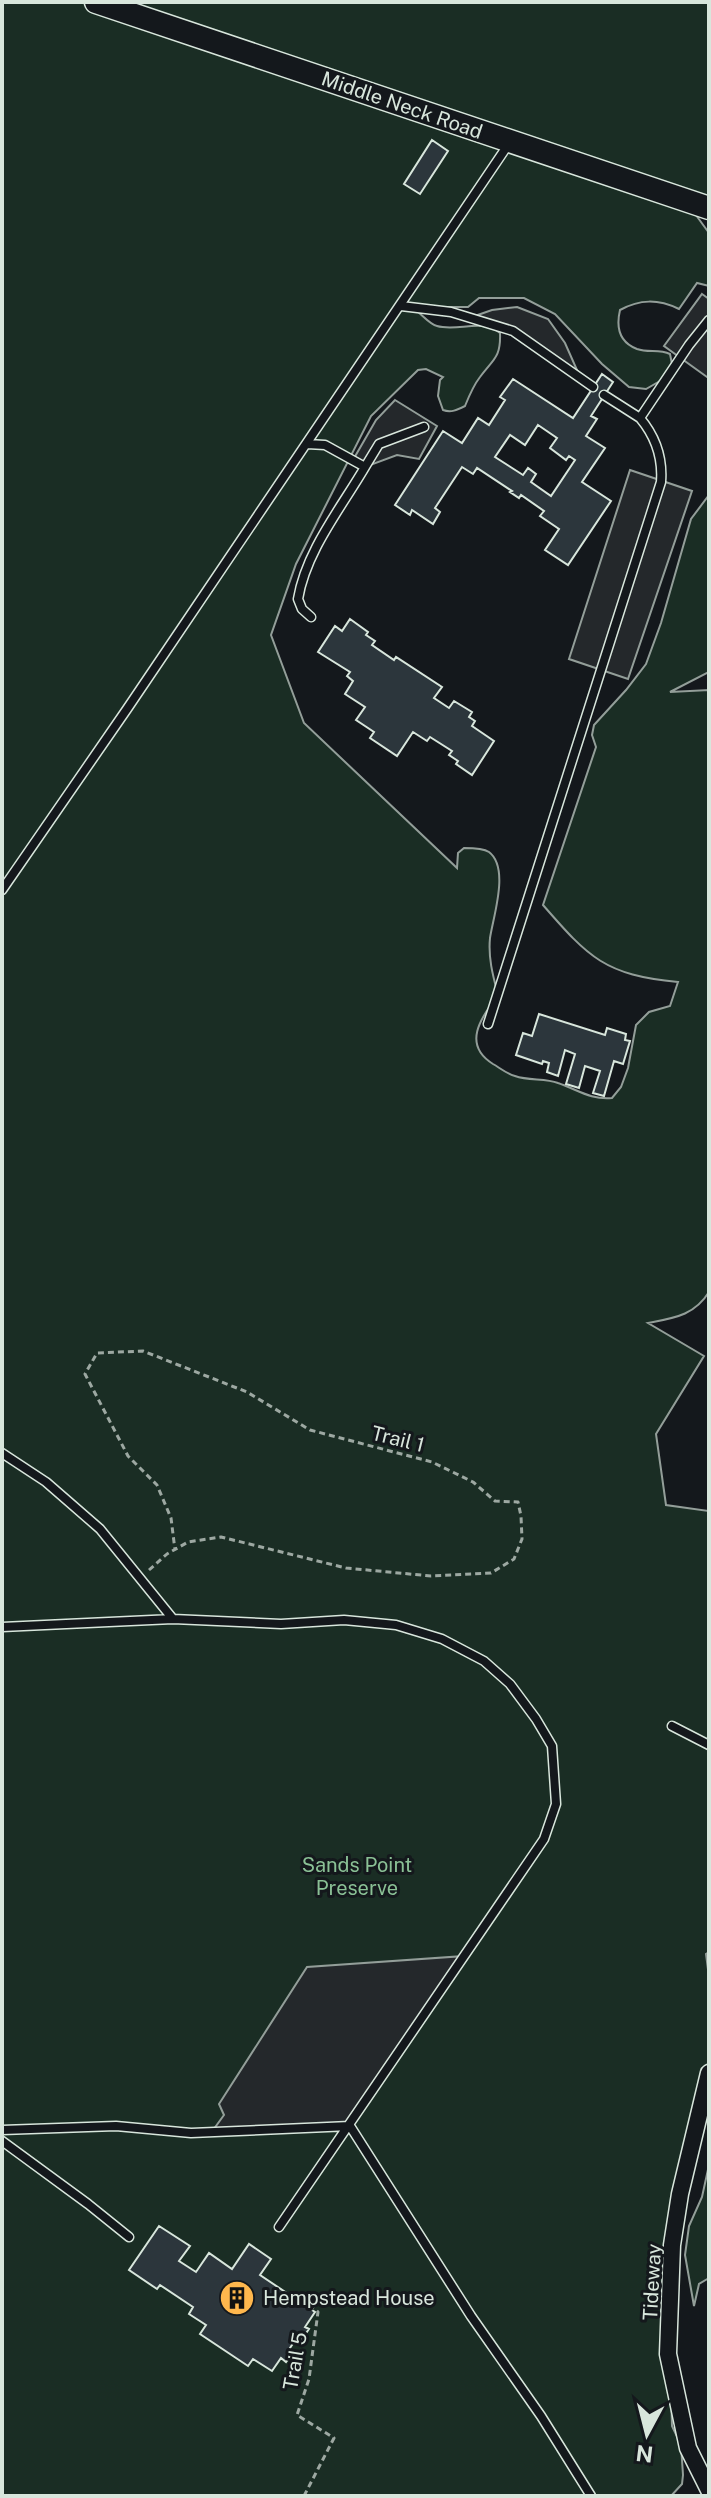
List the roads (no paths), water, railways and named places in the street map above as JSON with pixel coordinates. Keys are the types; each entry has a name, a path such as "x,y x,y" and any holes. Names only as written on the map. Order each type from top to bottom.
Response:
{"main road":[{"name":"Middle Neck Road","path":"96,2 709,208"}],"street":[{"name":"Tideway","path":"709,2073 680,2194 672,2245 668,2354 688,2448 709,2490"}],"lane":[{"path":"2,890 401,306 510,141"},
{"path":"401,306 451,312 513,331 593,387"},
{"path":"640,418 709,320"},
{"path":"488,1024 661,482 661,460 649,429 640,418 604,395"},
{"path":"311,617 302,609 298,599 316,548 379,444 424,427"},
{"path":"307,444 325,445 365,467"},
{"path":"2,1453 46,1482 100,1529 173,1619"},
{"path":"2,1627 173,1619 281,1624 344,1620 396,1625 442,1639 484,1661 510,1684 552,1746 556,1804 544,1839 279,2227"},
{"path":"672,1726 709,1745"},
{"path":"2,2130 116,2126 191,2133 350,2126"},
{"path":"350,2126 591,2496"},
{"path":"2,2141 129,2237"}],"place":[{"name":"Hempstead House","path":"237,2298"}],"park label":[{"name":"Sands Point Preserve","path":"357,1876"}]}
